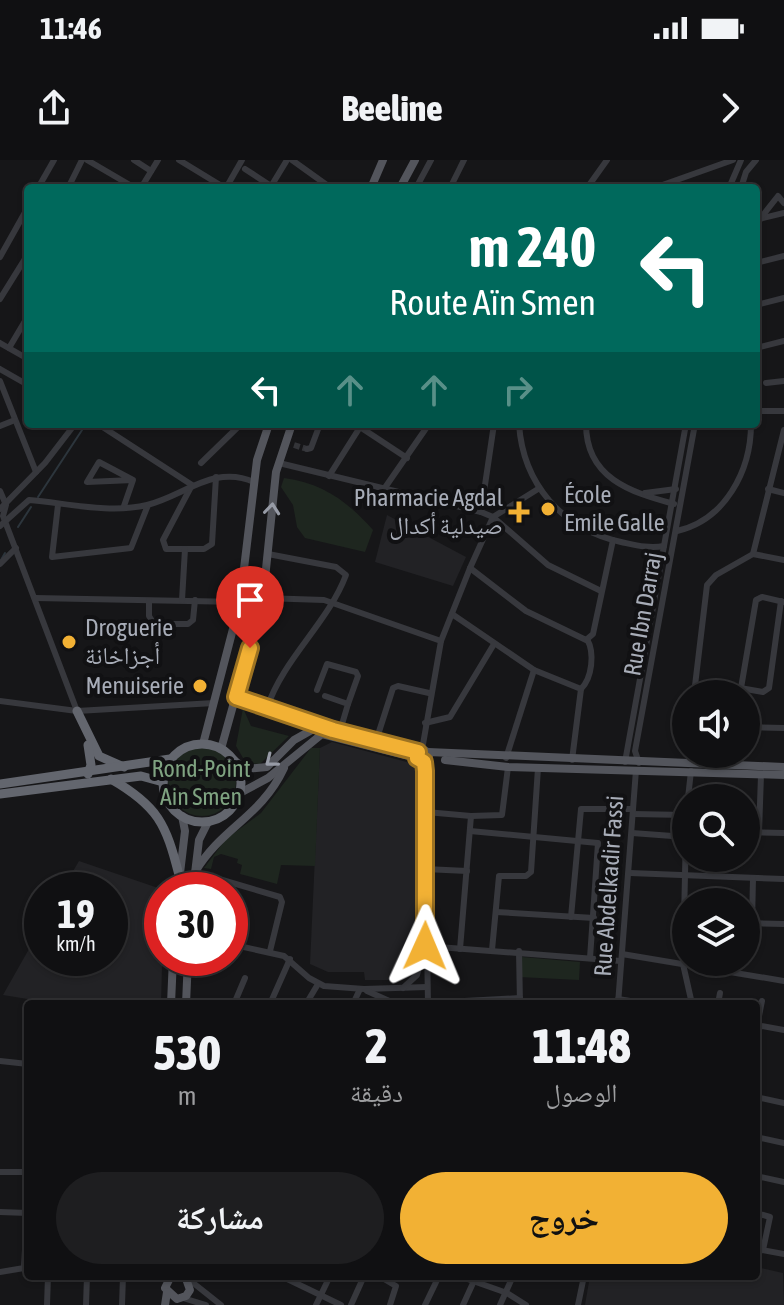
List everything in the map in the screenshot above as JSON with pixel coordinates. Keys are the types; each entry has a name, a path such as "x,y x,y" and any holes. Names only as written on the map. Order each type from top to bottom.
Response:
{"highway":[{"path":"77,711 99,756 127,769"},
{"path":"77,711 91,753 88,774"},
{"path":"0,784 127,769 170,759 185,747 203,744 221,749 233,759 240,776 240,793 228,812 208,822 182,816 168,803 163,782 170,759"},
{"path":"0,794 147,776 163,782"},
{"path":"111,779 146,801 159,816 168,831 178,872"}],"main road":[{"path":"373,184 383,160"},
{"path":"402,184 415,160"},
{"path":"203,744 240,602 254,482 268,428"},
{"path":"221,749 263,598 279,463 289,444 291,428"},
{"path":"233,759 245,769 260,769 308,730 336,730 423,755"},
{"path":"240,793 285,765 322,734 423,755 507,762 538,768 672,764"},
{"path":"507,762 625,762 638,767"},
{"path":"195,872 214,843 267,798 285,765"},
{"path":"760,766 784,767"},
{"path":"720,768 761,775 784,775"},
{"path":"179,872 185,831 182,816"},
{"path":"195,872 199,840 208,822"},
{"path":"171,1000 172,976"},
{"path":"186,1000 187,976"},
{"path":"165,1305 168,1280"},
{"path":"167,1292 182,1301 190,1290 187,1280"}],"street":[{"path":"40,184 54,160"},
{"path":"70,184 85,160 130,184"},
{"path":"134,160 151,171"},
{"path":"141,184 158,160"},
{"path":"179,160 188,162 219,184"},
{"path":"274,184 289,160 325,184"},
{"path":"418,184 431,160"},
{"path":"452,184 464,160"},
{"path":"590,184 607,160"},
{"path":"665,184 738,160 749,167"},
{"path":"730,184 738,160"},
{"path":"742,184 749,167 756,160"},
{"path":"228,184 241,163 268,184"},
{"path":"680,184 681,178"},
{"path":"760,218 778,196 784,203"},
{"path":"760,219 784,213"},
{"path":"0,257 24,214"},
{"path":"760,262 784,256"},
{"path":"0,299 24,260"},
{"path":"760,304 784,298"},
{"path":"9,348 24,322"},
{"path":"19,330 24,333"},
{"path":"760,347 784,341"},
{"path":"0,343 24,357"},
{"path":"0,369 24,383"},
{"path":"0,381 36,472"},
{"path":"766,383 784,381"},
{"path":"760,411 784,411"},
{"path":"0,426 15,420"},
{"path":"2,515 72,428"},
{"path":"104,428 192,485"},
{"path":"201,463 237,428"},
{"path":"307,449 311,448 318,428"},
{"path":"329,476 360,428"},
{"path":"364,428 407,458"},
{"path":"384,489 426,428"},
{"path":"481,512 493,428"},
{"path":"520,428 524,458 538,489 564,517 613,540 653,549 661,556 672,558"},
{"path":"587,428 596,466 617,484 681,506"},
{"name":"Rue Ibn Darraj","path":"625,762 685,428"},
{"name":"Rue Ibn Darraj","path":"638,767 635,751 694,428"},
{"path":"677,531 704,521 730,495 747,460 751,428"},
{"path":"753,554 784,430"},
{"path":"99,462 133,480 102,481 87,482 99,462"},
{"path":"279,463 481,512 493,517 548,565 601,591"},
{"path":"2,515 26,501 58,505 148,505 216,477 232,475 254,482"},
{"path":"192,485 162,543 166,549 204,549 212,544 216,477"},
{"path":"124,506 133,480"},
{"path":"645,493 674,488 683,490"},
{"path":"428,1000 423,755 429,693 441,641 493,517 538,489"},
{"path":"768,489 784,493"},
{"path":"0,491 2,515 77,711"},
{"path":"58,505 52,557 131,548 148,505"},
{"path":"587,639 593,634 613,540"},
{"path":"653,549 663,546 673,548"},
{"path":"0,564 16,548"},
{"path":"182,600 185,549"},
{"path":"267,708 274,689 333,603 346,577 342,568 268,554"},
{"path":"696,680 707,585 716,575 753,554 784,560"},
{"path":"470,568 526,611 587,639 592,651 588,679 581,689 572,760"},
{"path":"742,680 754,603 762,597 783,601 769,688 760,692"},
{"path":"35,598 240,602"},
{"path":"263,598 333,603 441,641"},
{"path":"149,601 149,616 154,624 181,625 193,620 195,600"},
{"path":"452,614 534,670 581,689"},
{"path":"648,630 658,632"},
{"path":"425,723 450,717 494,644"},
{"path":"236,697 336,730 358,676 356,672 329,664 317,690"},
{"path":"426,812 502,815 507,762 534,670"},
{"path":"376,741 393,688 398,686 429,693"},
{"path":"325,696 348,704"},
{"path":"0,701 77,711 214,703"},
{"path":"632,719 641,720"},
{"path":"760,727 784,728"},
{"name":"Rue Abdelkadir Fassi","path":"618,1000 638,767"},
{"path":"492,950 499,876 531,874 538,768"},
{"path":"760,796 761,775"},
{"path":"571,917 579,812 584,807 672,814"},
{"path":"460,949 471,816"},
{"path":"470,831 597,842 590,958"},
{"path":"760,832 784,833"},
{"path":"632,833 672,836"},
{"path":"425,869 467,871"},
{"path":"684,872 684,888"},
{"path":"630,873 784,879"},
{"path":"752,888 753,878"},
{"path":"248,888 280,897 282,902 270,951"},
{"path":"496,912 594,918"},
{"path":"760,923 784,924"},
{"path":"425,946 672,963"},
{"path":"403,988 416,978 425,946"},
{"path":"248,947 290,959 318,984 362,989 427,987"},
{"path":"519,951 520,1000"},
{"path":"272,1000 290,959"},
{"path":"686,976 691,1000"},
{"path":"754,976 784,981"},
{"path":"236,1000 245,978"},
{"path":"308,1000 318,984"},
{"path":"355,1000 362,989"},
{"path":"362,989 387,1000"},
{"path":"719,1000 720,993"},
{"path":"760,1011 762,1001"},
{"path":"760,1026 784,1030"},
{"path":"0,1061 24,1064"},
{"path":"760,1098 784,1103"},
{"path":"760,1138 784,1143"},
{"path":"0,1172 24,1172"},
{"path":"760,1177 784,1182"},
{"path":"0,1212 24,1213"},
{"path":"760,1214 771,1218 760,1249 784,1254"},
{"path":"0,1272 24,1268"},
{"path":"47,1305 48,1280"},
{"path":"86,1305 87,1280"},
{"path":"122,1305 123,1280"},
{"path":"190,1280 221,1305"},
{"path":"295,1280 341,1305"},
{"path":"316,1305 328,1280"},
{"path":"351,1305 362,1280"},
{"path":"386,1280 396,1286 390,1305"},
{"path":"425,1305 437,1280"},
{"path":"467,1280 507,1293 526,1305"},
{"path":"500,1305 512,1280"},
{"path":"578,1305 583,1280"},
{"path":"463,1305 473,1283"},
{"path":"182,1301 206,1305"}],"shaded area":[{"path":"387,515 466,557 453,586 375,562"},
{"path":"332,742 418,765 414,959 410,973 398,980 365,980 364,972 328,972 310,964 320,748"},
{"path":"79,861 111,872 73,872"},
{"path":"128,878 144,883 144,976 162,976 161,1000 34,1000 3,995 24,958 24,976 128,976"},
{"path":"760,1268 783,1273 784,1305 585,1305 589,1280 760,1280"}],"green space":[{"path":"284,478 323,489 354,511 373,530 365,552 305,538 297,527 293,505 281,487"},
{"path":"243,708 251,726 289,736 260,764 246,763 236,746"},
{"name":"Rond-Point Ain Smen","path":"202,748 226,758 236,782 226,806 202,816 178,806 168,782 178,758"},
{"path":"311,748 320,748 315,866 281,865 277,884 248,876 248,872 240,872 242,865 237,863 238,859 221,854 214,857 211,869 204,868 226,839 261,813"},
{"path":"522,957 580,962 579,980 519,977"}],"waterway":[{"path":"38,497 83,428"},
{"path":"18,527 31,507"},
{"path":"1,560 5,553"}],"tunnel":[{"path":"294,445 307,449"}],"place":[{"name":"École Emile Galle","path":"548,509"},
{"name":"Pharmacie Agdal صيدلية أكدال","path":"519,512"},
{"name":"Droguerie أجزاخانة","path":"69,642"},
{"name":"Menuiserie","path":"200,686"}],"route":[{"path":"250,648 236,697 333,730 418,752 418,760 424,762 425,946"}]}
